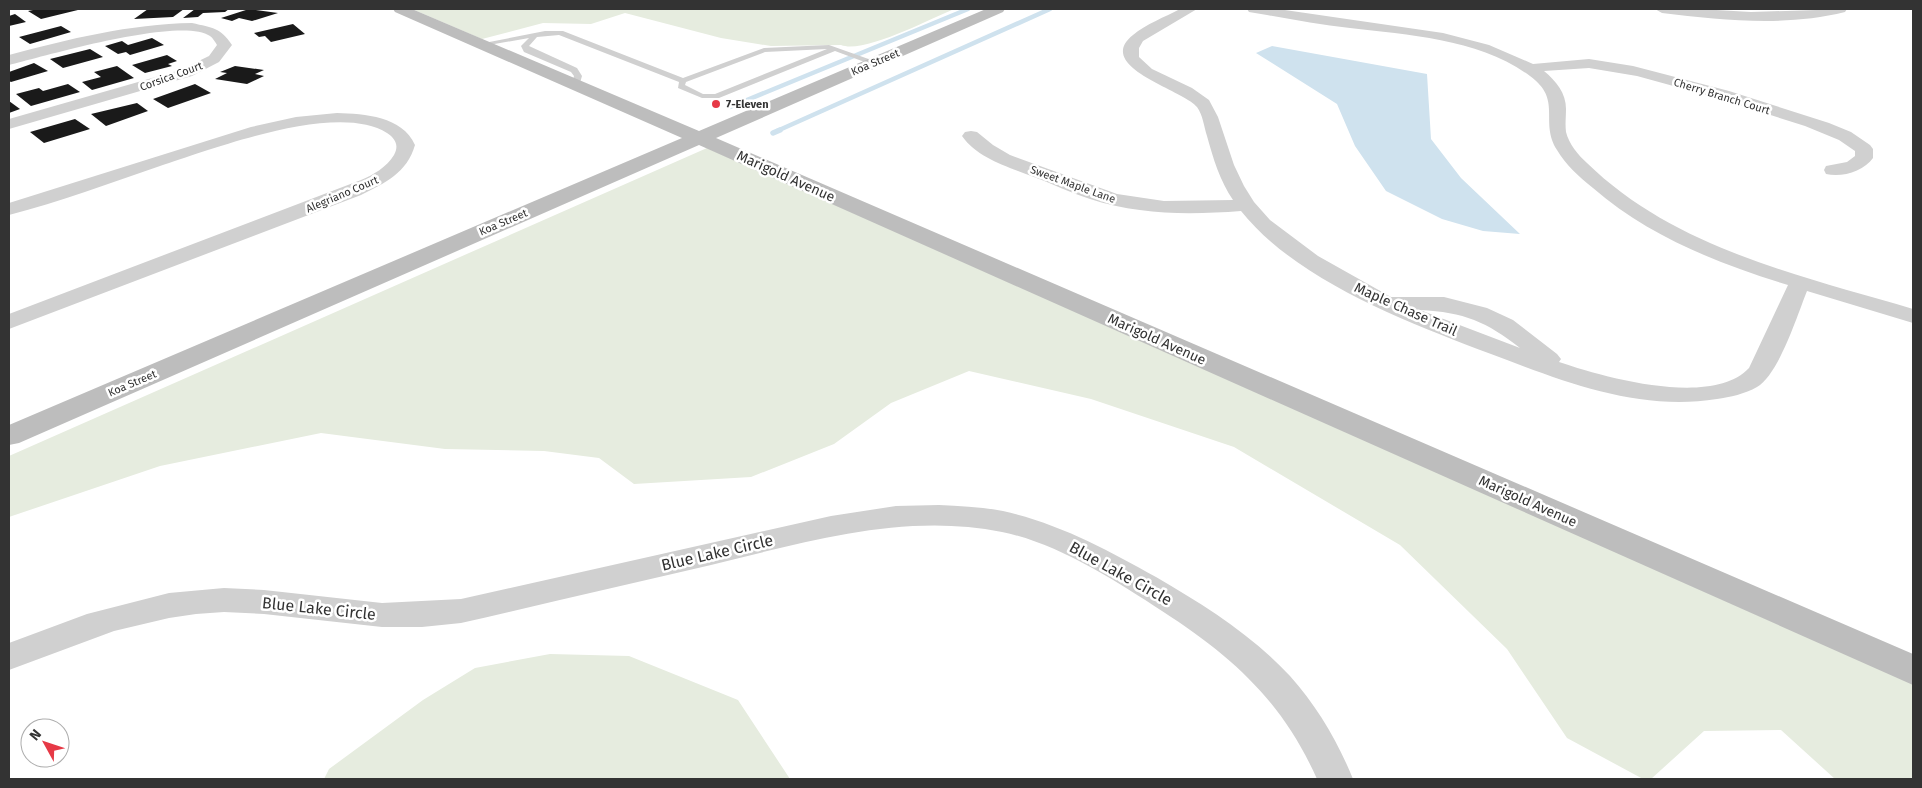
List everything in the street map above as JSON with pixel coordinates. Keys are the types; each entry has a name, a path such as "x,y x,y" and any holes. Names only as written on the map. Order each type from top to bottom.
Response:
{"main road":[{"name":"Marigold Avenue","path":"400,9 576,84 1913,670"},
{"name":"Koa Street","path":"9,436 998,9"}],"street":[{"name":"Maple Chase Trail","path":"1190,9 1138,38 1125,60 1190,92 1205,105 1227,173 1245,205 1296,251 1362,291 1432,323 1539,363 1642,392 1670,395 1714,393 1736,387 1750,380 1766,361 1800,282"},
{"path":"1254,9 1450,38 1494,52 1530,69 1548,84 1557,97 1558,131 1566,149 1581,169 1638,213 1731,257 1800,282 1913,316"},
{"path":"1662,9 1734,15 1800,15 1840,9"},
{"path":"1734,15 1754,30"},
{"name":"Corsica Court","path":"9,60 104,36 162,28 207,31 218,35 224,42 224,45 214,59 186,73 9,124"},
{"name":"Cherry Branch Court","path":"1530,69 1570,64 1614,66 1695,87 1809,123 1843,136 1864,149 1865,154 1860,162 1833,170"},
{"name":"Alegriano Court","path":"9,209 239,135 303,120 338,118 379,122 396,130 404,139 406,145 400,160 390,171 354,191 9,322"},
{"name":"Sweet Maple Lane","path":"971,136 984,149 998,157 1117,200 1165,208 1188,209 1245,205"},
{"name":"Blue Lake Circle","path":"9,657 91,625 133,614 194,603 222,600 248,601 406,616 461,612 877,517 922,514 961,516 1004,522 1073,545 1176,603 1212,626 1250,657 1285,693 1310,728 1334,779"}],"lane":[{"path":"483,44 534,36 545,32 560,33 683,81 764,50 829,47 874,62"},
{"path":"534,36 525,46 526,50 574,70 578,76 576,84"},
{"path":"683,81 681,86 702,96 716,96 834,49"}],"shaded area":[{"path":"412,9 954,9 897,34 865,45 771,46 721,38 625,13 591,24 543,23 482,39"},
{"path":"707,148 1913,682 1913,779 1835,779 1781,730 1704,731 1651,779 1643,779 1567,738 1507,649 1400,545 1234,447 1091,399 969,371 891,403 834,444 751,477 634,484 599,458 544,451 445,449 321,433 160,466 9,517 9,456"},
{"path":"550,654 629,656 738,700 790,779 324,779 329,769 423,700 475,668"}],"water":[{"path":"1272,46 1427,74 1431,139 1461,178 1520,234 1483,231 1442,219 1386,191 1355,146 1337,104 1256,53"}],"building":[{"path":"38,9 82,9 41,19 28,11"},
{"path":"148,9 184,9 173,17 134,19"},
{"path":"195,9 229,9 225,12 203,13 198,17 183,18"},
{"path":"249,9 278,13 252,21 239,18 232,21 221,18"},
{"path":"15,14 26,22 9,26 9,16"},
{"path":"293,24 305,34 271,42 265,36 259,37 254,33"},
{"path":"61,26 71,32 30,44 19,37"},
{"path":"152,38 164,45 130,55 126,52 118,54 105,46 122,41 128,45"},
{"path":"90,49 103,57 63,68 50,59"},
{"path":"167,55 177,61 168,64 172,66 145,73 132,65"},
{"path":"34,63 48,71 9,81 9,72"},
{"path":"117,66 134,78 92,90 82,82 101,77 94,72"},
{"path":"235,66 264,70 255,74 264,76 247,84 215,79 227,73 220,72"},
{"path":"68,84 80,92 31,106 16,94 39,88 43,91"},
{"path":"195,84 211,93 168,108 153,99"},
{"path":"9,101 20,109 9,113"},
{"path":"137,103 148,111 106,126 91,114"},
{"path":"75,119 90,129 44,143 30,132"}],"waterway":[{"path":"730,107 968,9"},
{"path":"777,131 1050,9"},
{"path":"773,133 780,130"}],"place":[{"name":"7-Eleven","path":"716,104"}]}
